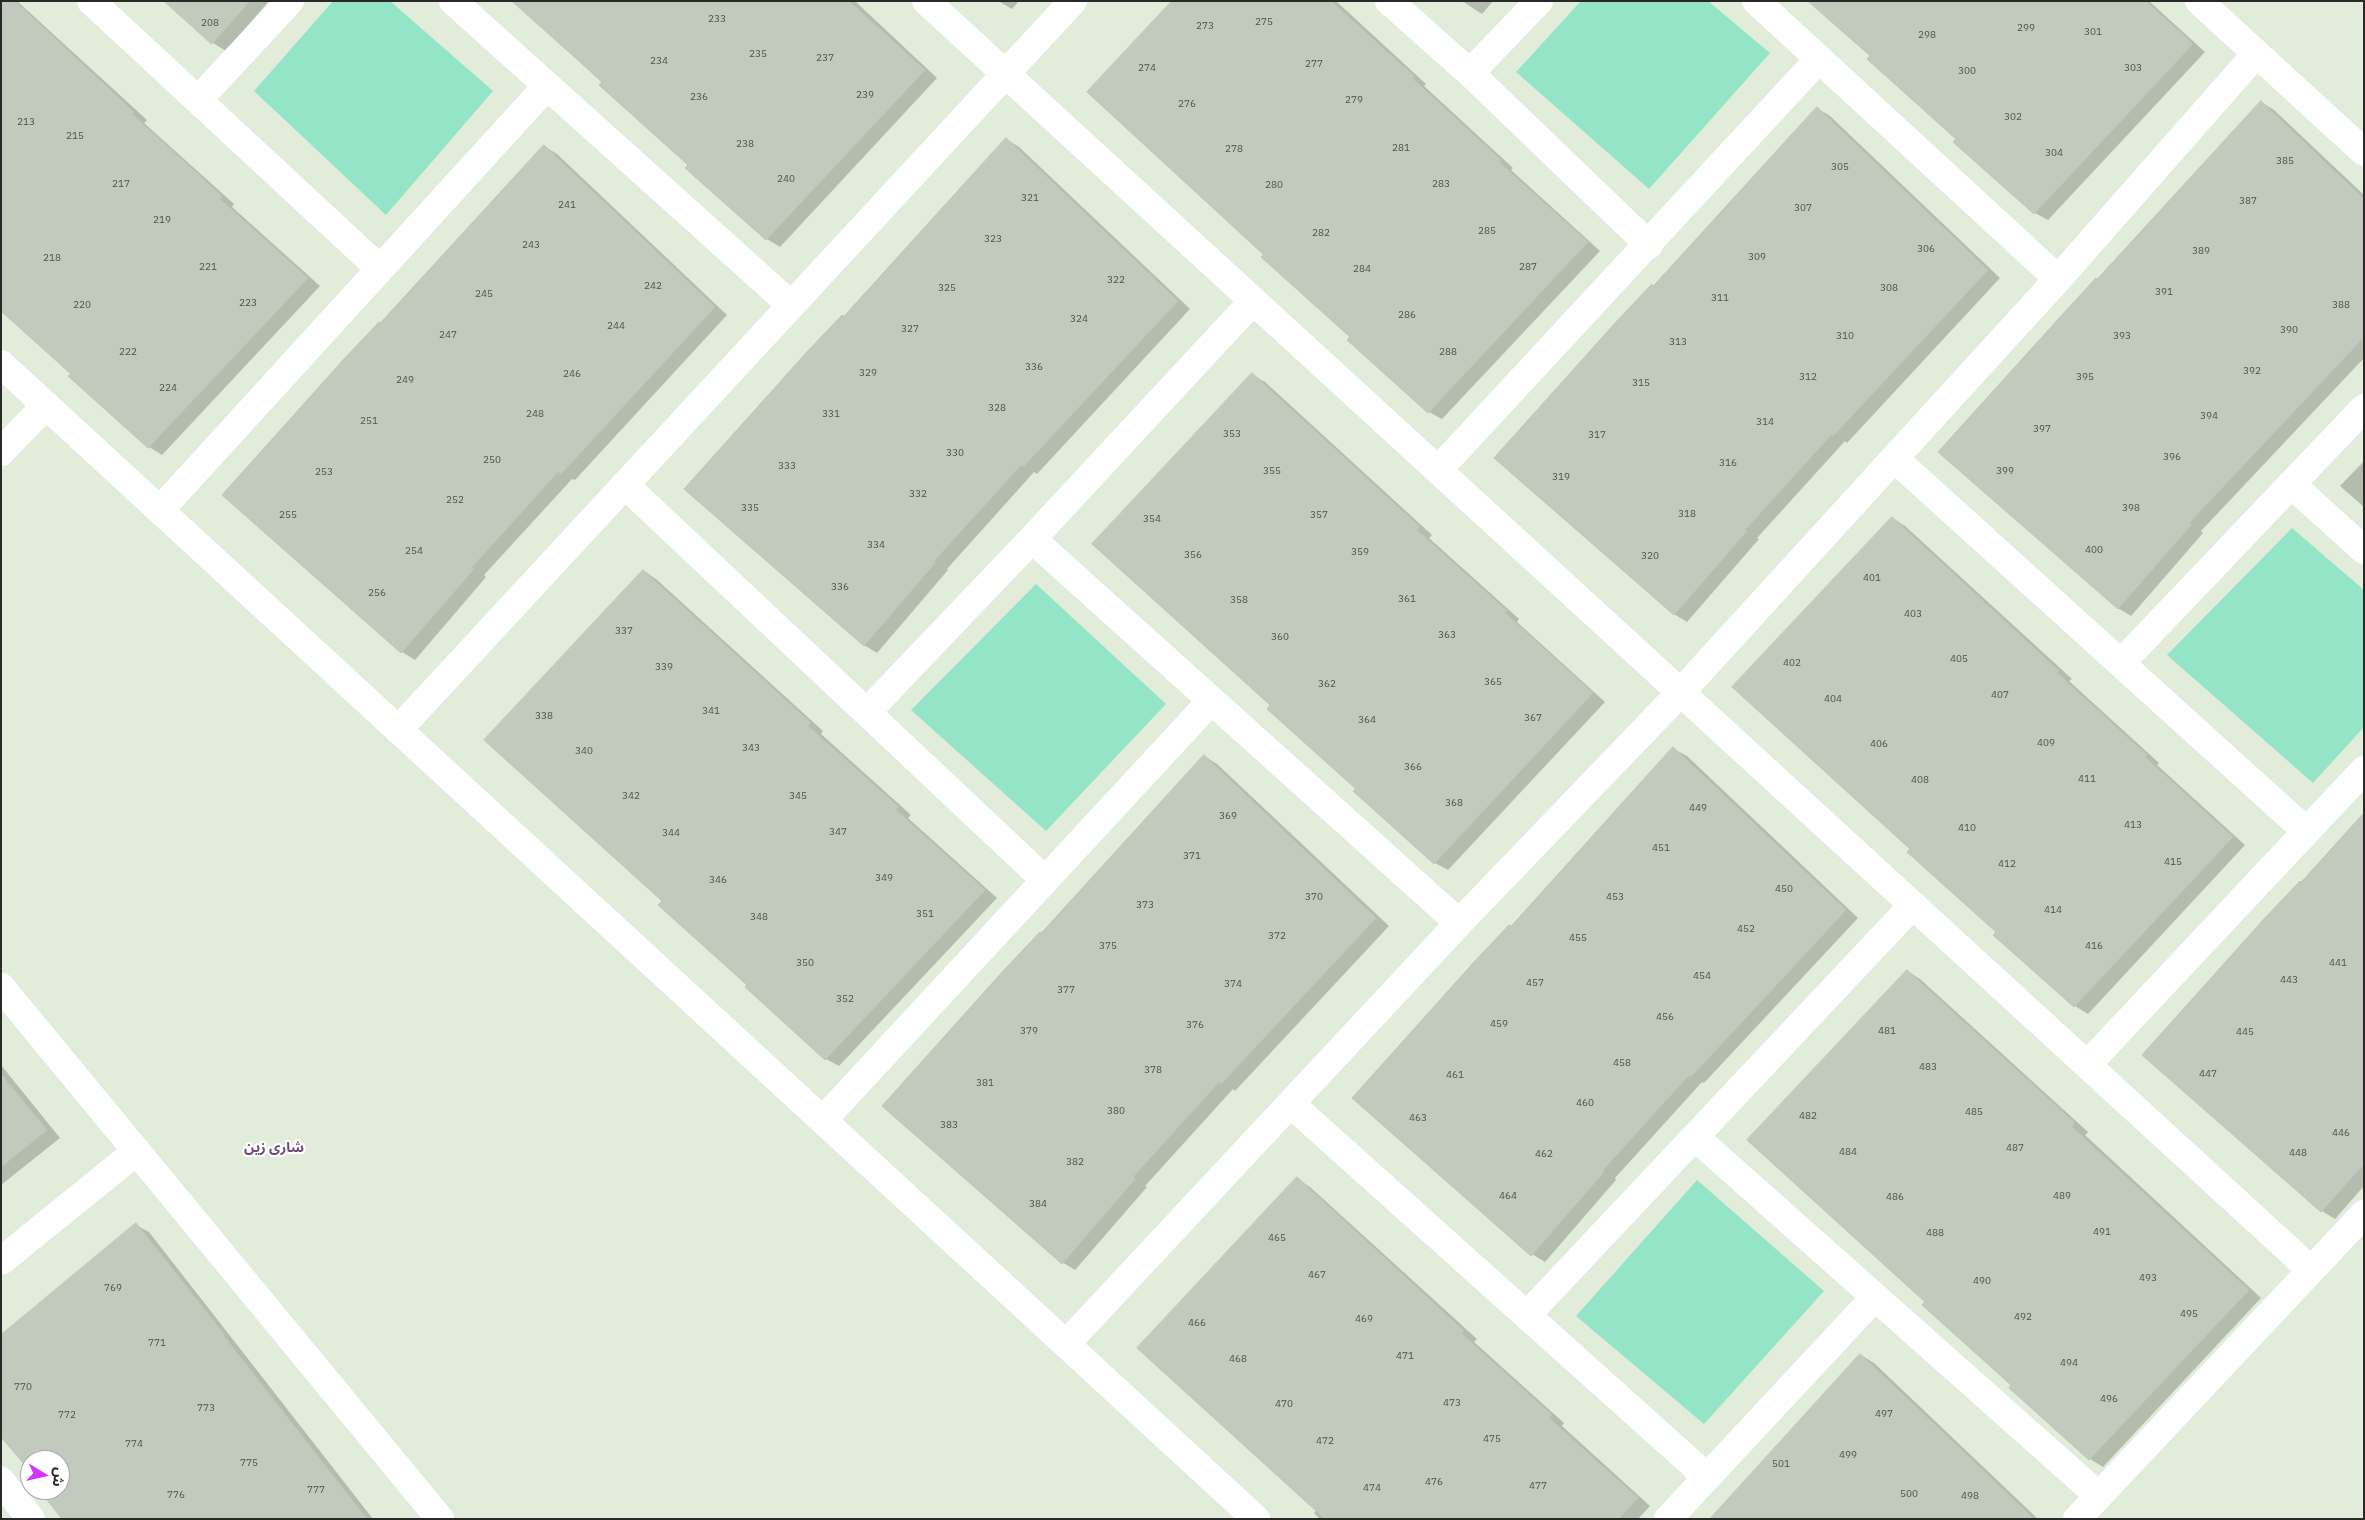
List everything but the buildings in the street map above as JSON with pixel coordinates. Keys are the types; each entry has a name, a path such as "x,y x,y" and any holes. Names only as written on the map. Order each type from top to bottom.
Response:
{"street":[{"path":"91,1 380,269"},
{"path":"198,100 290,1"},
{"path":"453,1 791,305"},
{"path":"926,1 2311,1270"},
{"path":"398,730 1072,1"},
{"path":"1389,1 1470,73 1649,245"},
{"path":"1470,73 1539,1"},
{"path":"1756,1 2058,279"},
{"path":"2199,1 2364,152"},
{"path":"1066,1344 1292,1105 1459,923 1680,693 2058,279 2256,54"},
{"path":"1438,470 1820,59"},
{"path":"160,510 548,86"},
{"path":"867,712 1032,539 1253,301"},
{"path":"1,364 1256,1519"},
{"path":"1,452 46,405"},
{"path":"2121,663 2364,408"},
{"path":"1895,459 2306,831"},
{"path":"625,484 1045,880"},
{"path":"2291,484 2364,550"},
{"path":"1032,539 1459,923"},
{"path":"823,1120 1211,701"},
{"path":"2087,1065 2364,770"},
{"path":"1527,1315 1912,905"},
{"path":"1,988 440,1519"},
{"path":"1292,1105 1707,1477"},
{"path":"1695,1137 2099,1496"},
{"path":"1,1261 137,1152"},
{"path":"2078,1519 2364,1214"},
{"path":"1668,1519 1875,1298"},
{"path":"1,1482 31,1519"}],"green space":[{"path":"333,1 390,1 493,91 386,215 254,91"},
{"path":"1581,1 1708,1 1770,53 1649,189 1516,72"},
{"path":"2292,528 2364,590 2364,727 2313,783 2167,655"},
{"path":"1036,584 1166,704 1046,831 911,710"},
{"path":"1697,1180 1824,1291 1704,1424 1576,1316"}],"district":[{"name":"شاری زین","path":"274,1148"}]}
